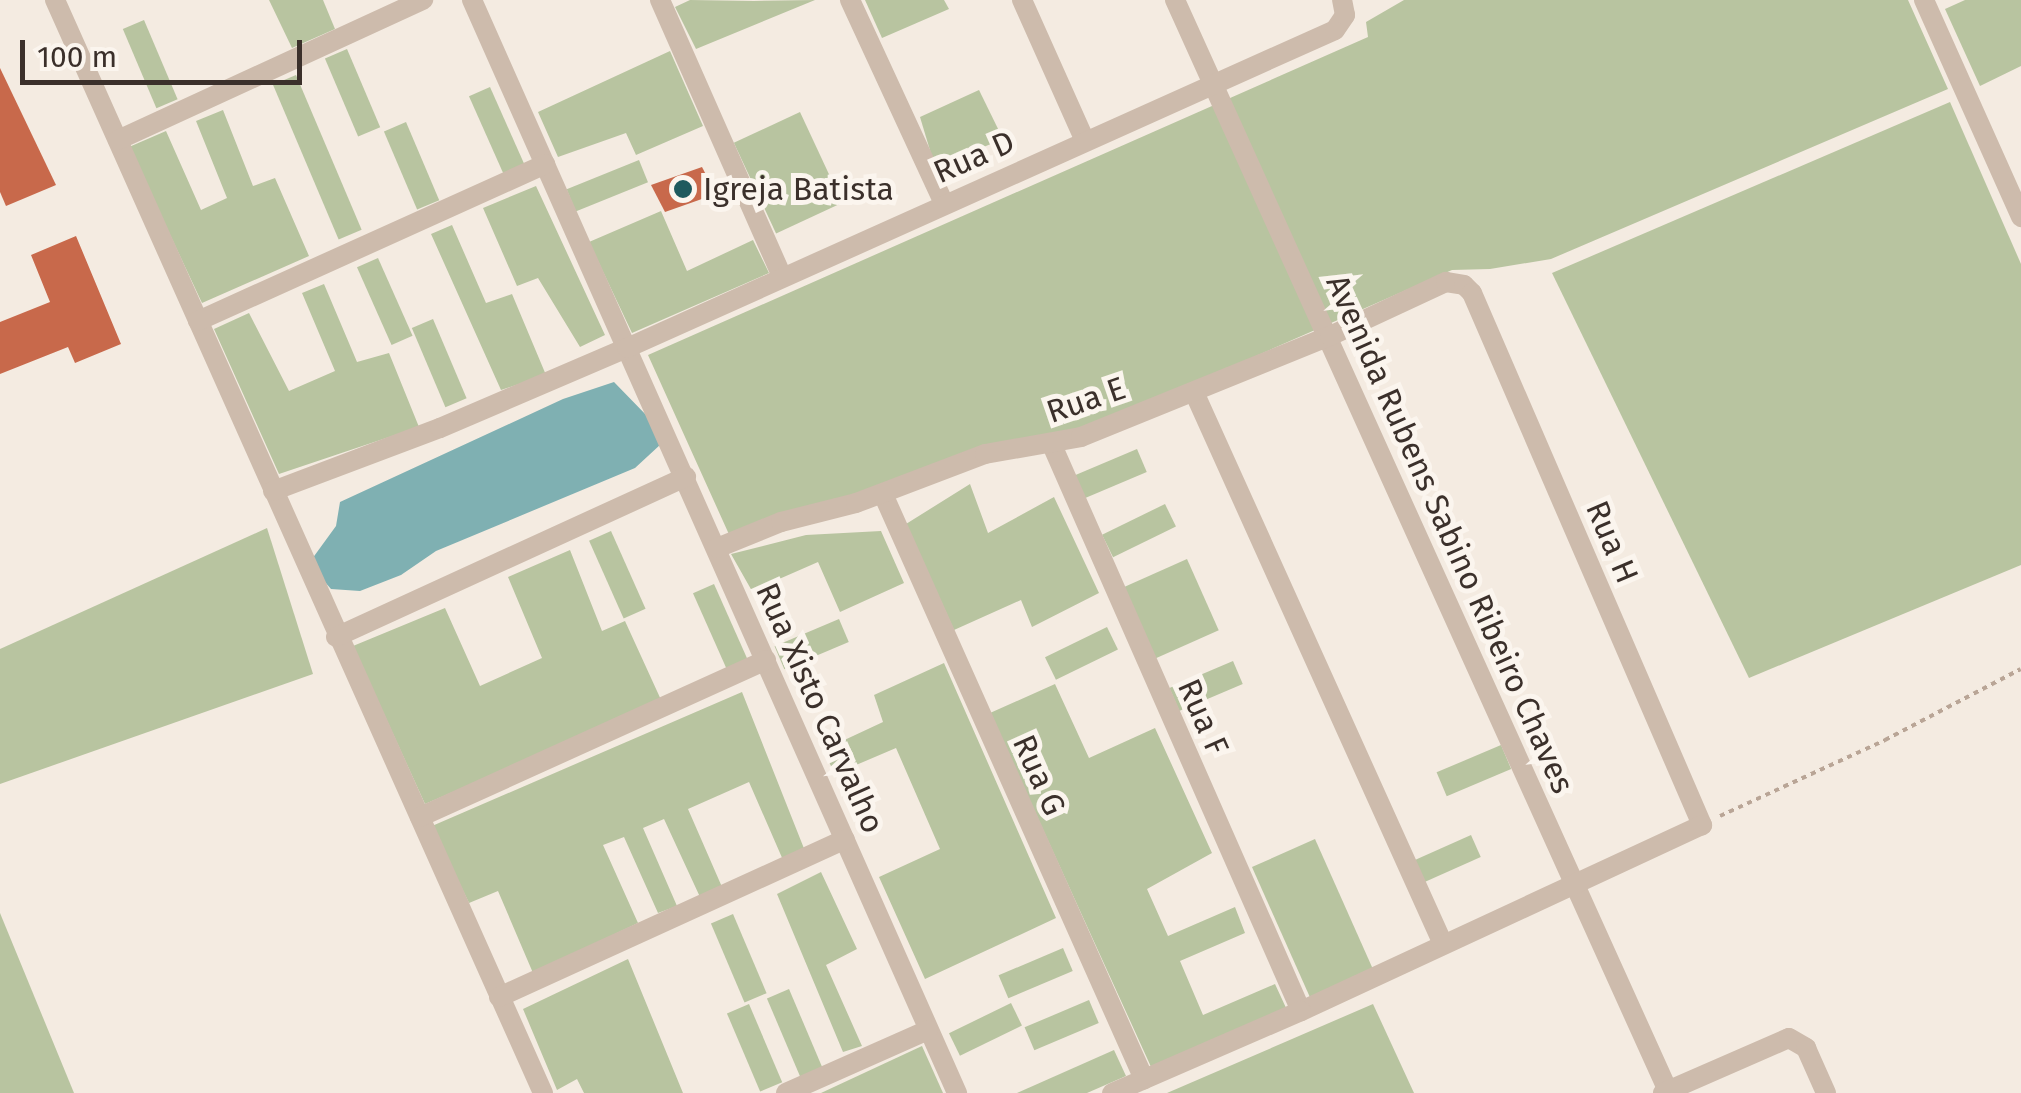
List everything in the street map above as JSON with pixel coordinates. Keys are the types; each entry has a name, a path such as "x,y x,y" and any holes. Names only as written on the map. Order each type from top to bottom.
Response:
{"street":[{"path":"55,0 543,1093"},
{"path":"118,140 423,0"},
{"name":"Rua Xisto Carvalho","path":"472,0 957,1093"},
{"path":"660,0 782,276"},
{"path":"850,0 944,203"},
{"path":"1022,0 1085,140"},
{"name":"Avenida Rubens Sabino Ribeiro Chaves","path":"1176,0 1666,1092"},
{"path":"1924,0 2021,217"},
{"name":"Rua D","path":"273,491 440,428 626,348 1211,82 1336,30 1343,10"},
{"path":"198,320 545,164"},
{"name":"Rua E","path":"717,548 781,522 883,494 985,454 1052,445 1330,336 1446,282 1464,285"},
{"name":"Rua H","path":"1464,285 1483,316 1702,825"},
{"path":"1194,392 1444,944"},
{"name":"Rua F","path":"1052,445 1301,1011"},
{"path":"333,630 686,478"},
{"name":"Rua G","path":"883,494 1144,1079"},
{"path":"420,817 766,660"},
{"path":"1112,1093 1301,1011 1702,825"},
{"path":"499,997 845,838"},
{"path":"786,1093 928,1030"},
{"path":"1666,1092 1784,1038 1798,1041 1826,1093"}],"path":[{"path":"1702,825 1885,740 2021,669"}],"green space":[{"path":"269,0 323,0 335,29 292,48"},
{"path":"690,0 815,0 696,49 675,7"},
{"path":"865,0 944,0 949,9 882,38"},
{"path":"1404,0 1908,0 1948,89 1551,259 1490,269 1452,270 1069,438 732,541 648,355 1368,37 1366,22"},
{"path":"1965,0 2021,0 2021,66 1980,86 1945,9"},
{"path":"144,20 178,99 156,108 123,29"},
{"path":"347,49 380,127 358,137 325,58"},
{"path":"670,51 703,126 636,155 626,133 558,157 538,112"},
{"path":"296,75 362,230 339,239 273,85"},
{"path":"490,87 525,165 504,174 469,96"},
{"path":"979,90 1003,139 935,167 920,117"},
{"path":"1950,102 2021,264 2021,565 1749,678 1552,273"},
{"path":"223,110 253,186 275,178 309,256 202,303 129,147 166,131 201,210 227,198 196,121"},
{"path":"800,112 842,203 776,233 734,143"},
{"path":"406,122 439,200 417,210 384,131"},
{"path":"639,160 648,182 576,211 567,189"},
{"path":"536,186 605,335 580,347 538,278 517,286 483,208"},
{"path":"661,211 687,271 753,240 769,273 632,333 589,242"},
{"path":"452,225 486,303 512,294 546,375 501,390 431,234"},
{"path":"378,258 413,336 392,345 357,267"},
{"path":"324,284 357,362 389,353 419,427 279,474 214,329 249,313 289,391 335,371 302,293"},
{"path":"433,319 467,398 445,407 412,328"},
{"path":"1137,449 1147,472 1082,499 1073,476"},
{"path":"970,484 988,533 1054,497 1099,593 1032,627 1021,600 954,630 906,524"},
{"path":"1165,504 1176,526 1113,557 1102,535"},
{"path":"267,528 313,674 0,784 0,649"},
{"path":"611,531 646,609 624,618 589,541"},
{"path":"881,531 904,583 840,612 818,562 752,591 731,554 806,535"},
{"path":"570,550 602,631 625,621 662,702 425,804 353,646 445,608 480,686 542,658 508,577"},
{"path":"1187,559 1219,630 1155,659 1123,587"},
{"path":"714,584 749,662 728,671 693,593"},
{"path":"839,619 849,642 784,669 775,646"},
{"path":"1107,627 1118,649 1056,680 1045,657"},
{"path":"1233,661 1243,684 1179,711 1169,688"},
{"path":"944,663 1056,918 925,979 879,877 940,849 896,748 835,774 823,750 883,722 874,695"},
{"path":"1055,684 1089,758 1155,728 1212,853 1147,889 1168,936 1235,907 1245,933 1180,961 1203,1015 1275,984 1287,1010 1152,1069 990,713"},
{"path":"742,692 805,851 783,860 749,782 688,809 722,887 700,897 664,819 643,828 677,906 658,913 624,837 603,845 638,923 533,973 498,891 469,903 432,826"},
{"path":"1501,745 1511,769 1447,796 1437,772"},
{"path":"1471,835 1481,857 1424,882 1414,860"},
{"path":"1315,839 1373,969 1310,997 1252,867"},
{"path":"821,872 857,949 826,965 862,1046 843,1052 777,894"},
{"path":"0,913 74,1093 0,1093"},
{"path":"733,914 767,993 745,1003 711,923"},
{"path":"1063,948 1073,971 1008,998 999,975"},
{"path":"628,959 683,1093 584,1093 577,1079 557,1090 523,1009"},
{"path":"789,989 822,1067 800,1077 767,998"},
{"path":"1089,1000 1099,1023 1034,1050 1025,1027"},
{"path":"1011,1003 1022,1025 960,1056 949,1033"},
{"path":"749,1004 782,1082 760,1092 727,1013"},
{"path":"1373,1004 1414,1093 1167,1093"},
{"path":"922,1046 943,1093 821,1093"},
{"path":"1114,1050 1126,1076 1087,1093 1017,1093"}],"water":[{"path":"614,382 649,418 661,444 635,468 436,551 401,575 360,591 331,589 317,573 312,559 336,526 340,502 563,399"}],"building":[{"path":"0,68 56,185 6,206 0,192"},
{"name":"Igreja Batista","path":"702,167 716,194 665,212 651,185"},
{"path":"76,236 121,344 75,363 68,347 0,374 0,322 50,302 31,255"}],"place":[{"name":"Igreja Batista","path":"683,189"}]}
